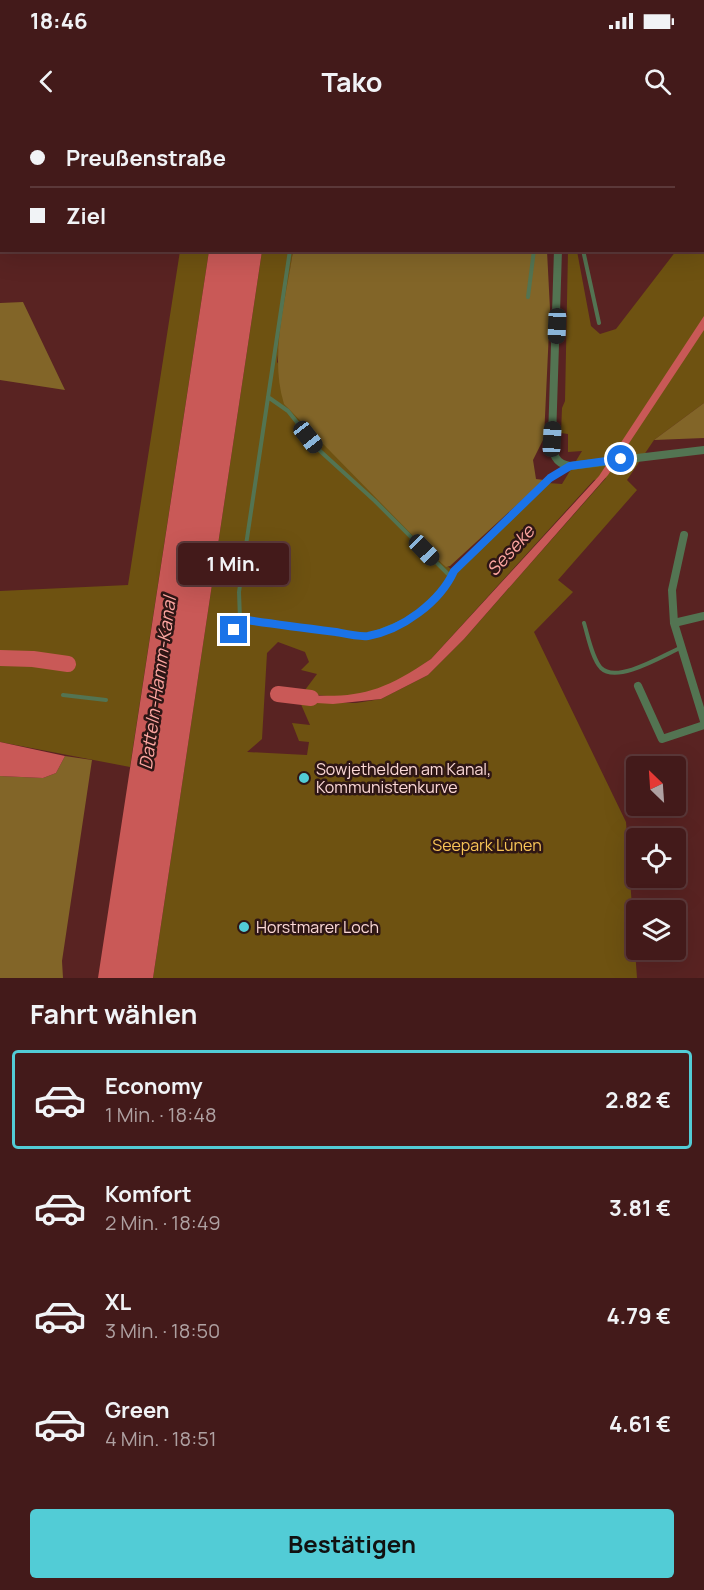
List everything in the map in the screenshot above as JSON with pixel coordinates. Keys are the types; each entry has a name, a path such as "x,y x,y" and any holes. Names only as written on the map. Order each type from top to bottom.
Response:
{"street":[{"path":"558,252 552,447 557,460 570,466 704,450"},
{"path":"638,686 662,739 704,723 674,623 672,590 684,535"},
{"path":"674,623 704,616"}],"lane":[{"path":"228,641 240,619 238,592 290,252"},
{"path":"528,297 534,252"},
{"path":"583,252 598,323"},
{"path":"268,397 288,411 318,450 375,501 451,577"},
{"path":"240,619 367,636 409,619 429,604 454,571 550,478 570,466"},
{"path":"584,623 600,665 610,672 627,671 681,648"},
{"path":"63,695 106,700"}],"green space":[{"path":"180,252 209,252 130,767 0,742 0,591 128,585"},
{"name":"Seepark Lünen","path":"262,252 293,252 277,362 405,526 426,549 456,573 548,483 562,484 582,451 568,452 568,434 561,433 562,408 565,401 568,252 577,252 591,326 600,334 616,329 675,252 704,252 704,403 654,440 627,480 637,490 558,580 573,592 534,632 626,822 626,888 631,888 632,900 626,900 626,960 636,960 637,978 153,978","holes":["606,478 464,639 428,675 381,699 356,703 300,702 310,725 292,723 299,741 309,742 307,755 247,752 262,739 267,653 278,642 305,652 309,662 301,670 317,674 302,694 339,697 360,695 381,689 431,659 594,480"]}],"shaded area":[{"path":"293,252 547,252 550,309 544,438 533,460 536,479 544,480 450,566 446,567 284,404 278,366 283,308"},
{"path":"23,302 65,390 0,380 0,303"},
{"path":"704,403 704,438 654,440"},
{"path":"65,756 92,760 62,961 63,978 0,978 0,776 43,778 56,773"}],"water":[{"name":"Datteln-Hamm-Kanal","path":"209,252 262,252 153,978 98,978"},
{"path":"704,316 704,330 608,475 464,639 428,675 381,699 333,704 300,702 289,698 289,694 348,695 379,688 431,659 599,476"},
{"path":"0,742 65,756 56,773 43,778 0,776"}],"waterway":[{"name":"Seseke","path":"0,658 33,659 68,664"},
{"name":"Seseke","path":"278,694 311,698"}],"place":[{"name":"Sowjethelden am Kanal, Kommunistenkurve","path":"304,778"},
{"name":"Horstmarer Loch","path":"244,927"}],"route":[{"path":"234,630 240,619 367,636 389,629 409,619 429,604 447,585 454,571 550,478 570,466 621,459"}]}
